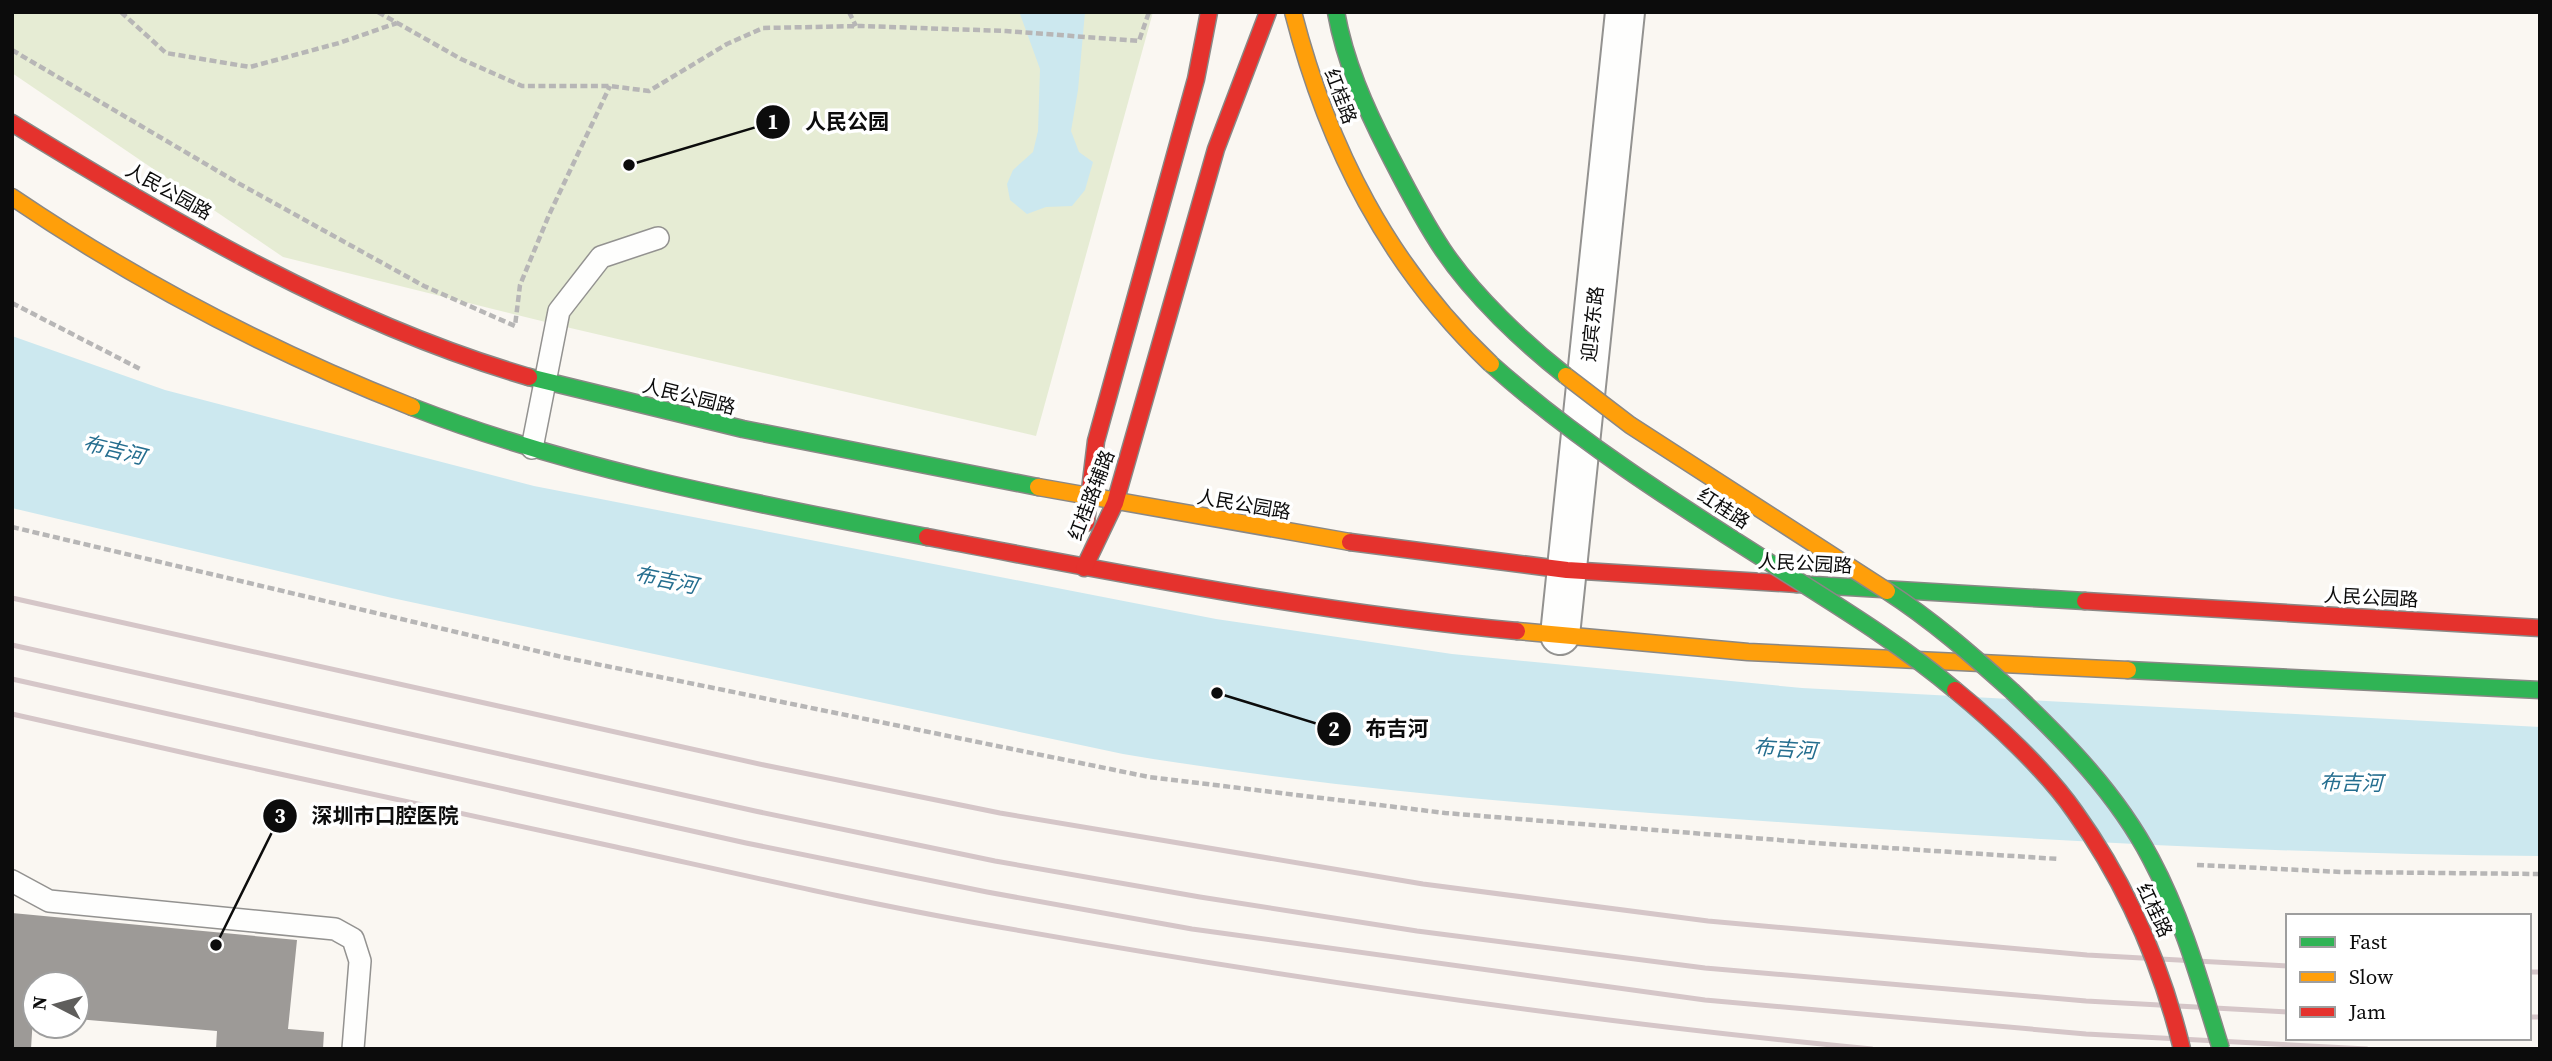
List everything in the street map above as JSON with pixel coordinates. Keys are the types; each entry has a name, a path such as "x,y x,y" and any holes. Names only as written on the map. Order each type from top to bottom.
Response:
{"main road":[{"name":"红桂路辅路","path":"1084,568 1088,497 1096,441 1196,79 1209,12"},
{"name":"红桂路辅路","path":"1084,568 1115,503 1216,149 1268,12"},
{"name":"红桂路","path":"1293,12 1308,69 1334,139 1363,197 1431,299 1479,351 1527,394 1619,463 1713,527 1885,637 1959,694 2019,748 2073,809 2112,870 2140,924 2163,982 2182,1049"},
{"name":"红桂路","path":"1336,12 1340,34 1363,103 1407,190 1444,251 1475,290 1543,358 1630,425 1925,615 2052,729 2106,789 2151,858 2185,934 2221,1049"},
{"name":"人民公园路","path":"12,124 93,174 254,262 424,340 546,383 737,429 1115,503 1396,550 1567,570 2540,628"},
{"path":"12,197 68,234 222,321 374,392 466,428 687,488 1084,568 1416,622 1748,652 2540,690"}],"street":[{"name":"迎宾东路","path":"1560,635 1625,12"}],"lane":[{"path":"532,448 559,311 601,257 658,238"},
{"path":"12,881 49,901 335,929 353,939 360,961 353,1049"}],"path":[{"path":"121,12 166,53 250,67 339,43 397,23"},
{"path":"378,12 461,60 522,86 610,86 649,91 727,44 763,28 856,26 1006,31 1139,41 1149,12"},
{"path":"849,12 856,26"},
{"path":"12,50 238,183 424,286 515,326 520,285 549,215 610,86"},
{"path":"12,303 142,370"},
{"path":"12,527 562,657 1149,777 1445,813 1828,844 2066,859"},
{"path":"2190,865 2342,872 2540,874"}],"green space":[{"path":"12,12 1153,12 1036,436 566,327 283,257 12,73"}],"water":[{"path":"1015,12 1085,12 1078,90 1071,131 1079,152 1093,162 1085,190 1072,206 1046,207 1027,214 1010,200 1007,184 1013,170 1033,152 1038,131 1040,69 1020,14"},
{"path":"12,336 165,390 534,486 1216,619 1452,654 1802,688 2540,727 2540,856 2158,845 1695,816 1368,787 1123,754 392,598 12,508"}],"building":[{"path":"12,913 297,940 288,1029 324,1032 323,1049 216,1049 217,1031 91,1020 91,970 21,970 21,1040 32,1040 31,1049 12,1049"}],"railway":[{"path":"12,598 764,765 1000,813 1423,884 1708,921 2087,955 2286,966"},
{"path":"12,645 755,811 995,861 1200,897 1417,931 1705,968 2086,1001 2286,1012"},
{"path":"12,679 746,843 987,892 1192,929 1705,1000 2086,1034 2367,1049"},
{"path":"12,714 801,888 988,925 1428,996 1650,1025 1872,1049"},
{"path":"2531,972 2540,972"},
{"path":"2531,1017 2540,1017"}],"traffic: fast":[{"path":"1336,12 1350,66 1364,101 1401,177 1435,238 1484,301 1566,376"},
{"path":"1491,364 1556,418 1625,468 1863,622 1955,690"},
{"path":"529,377 743,429 1038,487"},
{"path":"412,407 474,430 601,467 731,498 927,537"},
{"path":"1797,584 2085,601"},
{"path":"1887,591 1936,626 2012,691 2089,769 2106,790 2151,859 2173,905 2221,1049"},
{"path":"2128,670 2540,690"}],"traffic: slow":[{"path":"1293,12 1324,111 1366,202 1422,287 1454,326 1491,364"},
{"path":"12,197 107,258 206,313 308,363 412,407"},
{"path":"1566,376 1630,425 1887,591"},
{"path":"1038,487 1350,542"},
{"path":"1517,631 1748,652 2128,670"}],"traffic: jam":[{"path":"1086,523 1096,441 1196,79 1209,12"},
{"path":"1084,568 1115,503 1216,149 1268,12"},
{"path":"12,123 198,233 327,299 461,355 529,377"},
{"path":"927,537 1295,603 1517,631"},
{"path":"1350,542 1567,570 1797,584"},
{"path":"2085,601 2540,628"},
{"path":"1955,690 2035,763 2063,796 2093,839 2140,925 2164,986 2182,1049"}],"place":[{"name":"人民公园","path":"629,165"},
{"name":"布吉河","path":"1217,693"},
{"name":"深圳市口腔医院","path":"216,945"}]}
